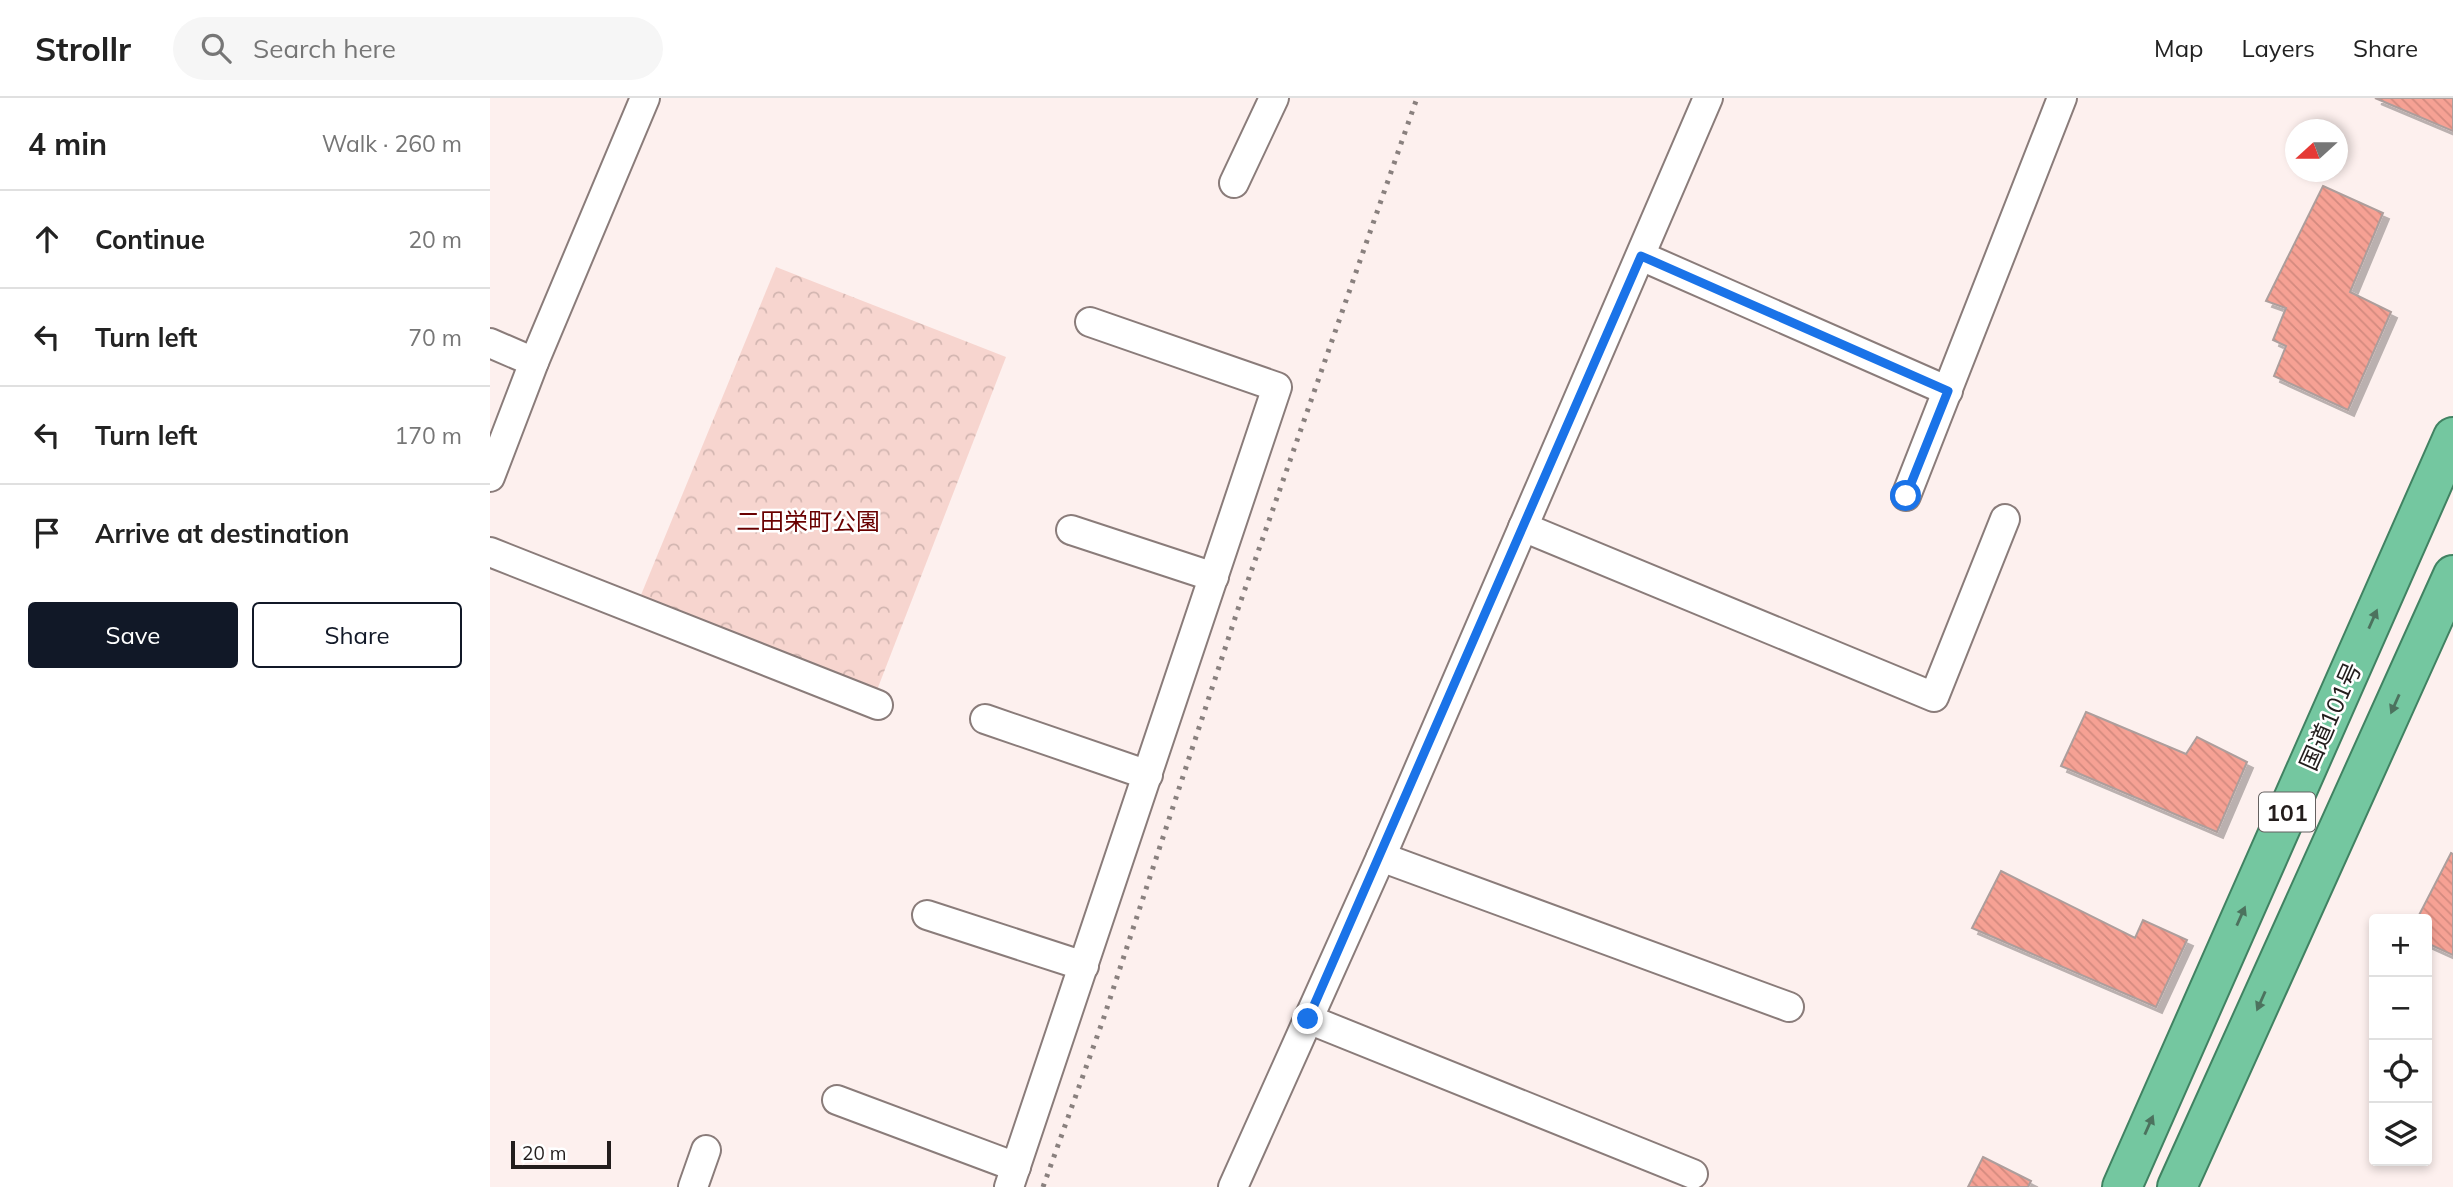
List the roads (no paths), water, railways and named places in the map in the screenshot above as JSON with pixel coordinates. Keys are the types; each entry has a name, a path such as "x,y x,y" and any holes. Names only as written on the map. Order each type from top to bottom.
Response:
{"highway":[{"name":"国道101号","path":"2122,1187 2453,437"},
{"name":"101","path":"2177,1187 2453,575"}],"street":[{"path":"490,477 534,362 645,98"},
{"path":"1234,183 1275,98"},
{"path":"1233,1187 1381,857 1708,98"},
{"path":"1906,496 2062,98"},
{"path":"1641,256 1948,391"},
{"path":"837,1100 1013,1177 1277,387 1090,323"},
{"path":"490,343 534,362"},
{"path":"1523,527 1934,697 2005,519"},
{"path":"1071,530 1214,577"},
{"path":"490,552 877,705"},
{"path":"985,719 1148,775"},
{"path":"1381,857 1790,1007"},
{"path":"927,915 1084,966"},
{"path":"1308,1019 1693,1174"},
{"path":"693,1187 706,1150"}],"railway":[{"path":"1043,1187 1103,1020 1238,609 1417,98"}],"park label":[{"name":"二田栄町公園","path":"808,521"}]}
